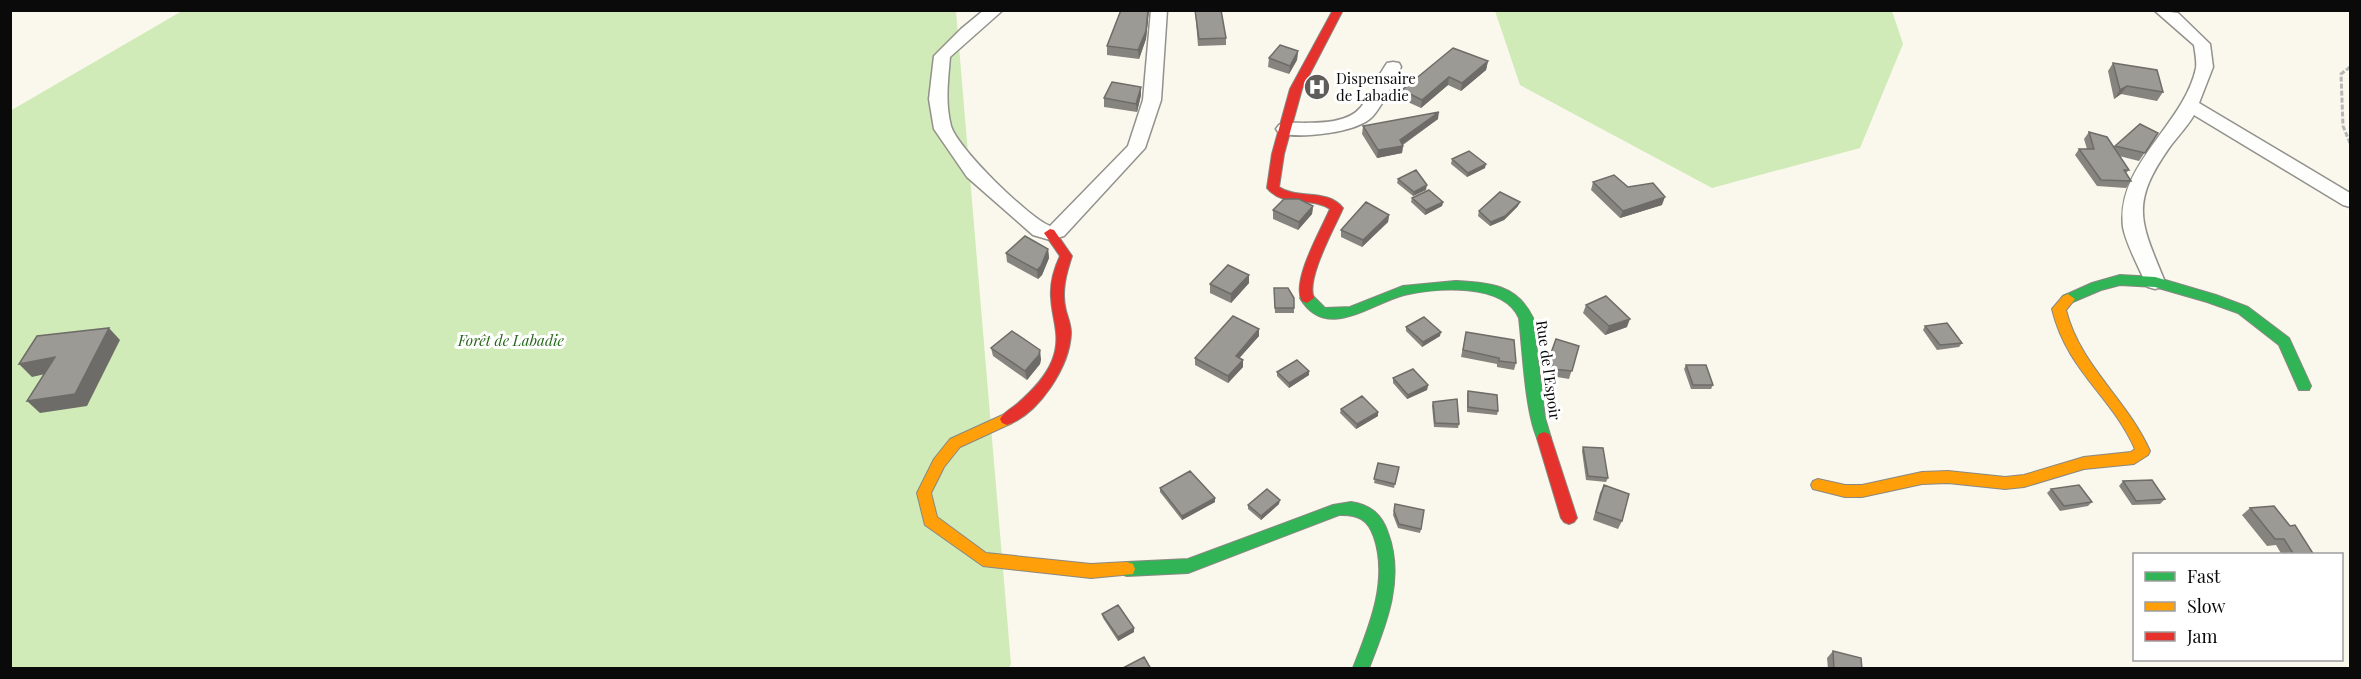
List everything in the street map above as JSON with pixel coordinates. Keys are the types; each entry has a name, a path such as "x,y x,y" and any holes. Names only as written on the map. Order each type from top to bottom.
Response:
{"street":[{"path":"995,10 942,56 938,99 943,129 974,173 1040,230 1050,233 1057,231 1136,148 1152,100 1159,10"},
{"name":"Rue de l'Espoir","path":"1338,10 1296,89 1278,154 1273,188 1275,192 1286,197 1326,199 1337,208 1310,269 1305,294 1316,310 1325,314 1334,314 1404,291 1424,288 1494,290 1515,301 1523,308 1526,318 1538,418 1569,518"},
{"path":"2155,282 2133,228 2133,196 2160,147 2185,116 2205,67 2202,44 2172,16 2162,10"},
{"path":"1285,129 1341,125 1361,118 1393,67"},
{"path":"2189,104 2350,201"},
{"path":"1050,233 1066,256 1057,278 1056,294 1064,333 1056,369 1030,401 1008,418 955,443 939,463 924,493 930,520 983,559 1091,571 1188,566 1338,509 1355,507 1374,517 1387,548 1386,589 1375,631 1361,669"},
{"path":"1818,485 1854,491 1922,478 1948,477 2006,483 2024,481 2084,463 2134,458 2143,451 2138,436 2075,352 2058,320 2059,309 2071,296 2120,280 2155,282 2243,310 2284,342 2304,386"}],"path":[{"path":"2350,67 2341,74 2343,126 2350,143"}],"green space":[{"name":"Forêt de Labadie","path":"182,11 956,11 1011,664 1009,668 11,668 10,111"},
{"path":"1495,11 1892,11 1903,44 1860,148 1712,188 1520,85"}],"building":[{"path":"1121,10 1148,10 1146,31 1138,50 1107,46"},
{"path":"1195,10 1221,10 1226,38 1199,39"},
{"path":"1280,45 1298,51 1290,66 1269,58"},
{"path":"1453,48 1488,61 1462,83 1449,77 1422,100 1402,90"},
{"path":"2113,63 2157,70 2163,92 2127,86 2120,90"},
{"path":"1112,82 1141,87 1136,104 1104,98"},
{"path":"1439,112 1400,140 1403,146 1378,150 1363,126"},
{"path":"2140,124 2158,133 2145,153 2115,146"},
{"path":"2089,132 2107,137 2129,170 2124,170 2131,181 2101,180 2079,149 2094,149"},
{"path":"1469,151 1486,164 1468,173 1452,159"},
{"path":"1416,170 1427,185 1414,192 1398,179"},
{"path":"1614,175 1628,187 1653,183 1665,197 1623,211 1593,182"},
{"path":"1429,190 1443,202 1426,210 1412,198"},
{"path":"1500,192 1520,202 1505,216 1491,222 1479,211"},
{"path":"1284,199 1299,199 1313,206 1299,222 1273,210"},
{"path":"1366,202 1389,215 1363,240 1341,230"},
{"path":"1025,236 1048,249 1037,270 1006,253"},
{"path":"1228,265 1249,275 1231,294 1210,284"},
{"path":"1274,288 1288,288 1294,298 1294,308 1275,308"},
{"path":"1606,296 1630,319 1609,326 1586,305"},
{"path":"1233,316 1259,329 1236,356 1243,360 1228,376 1195,358"},
{"path":"1424,317 1441,332 1423,342 1406,327"},
{"path":"1947,323 1962,343 1940,345 1925,326"},
{"path":"109,328 75,394 27,401 55,357 19,364 37,336"},
{"path":"1012,331 1040,350 1039,355 1025,371 991,348"},
{"path":"1466,332 1514,340 1516,363 1499,361 1499,358 1463,350"},
{"path":"1556,339 1579,346 1572,371 1553,369 1551,353"},
{"path":"1297,360 1309,371 1289,383 1277,372"},
{"path":"1686,365 1706,365 1713,385 1693,385"},
{"path":"1413,369 1428,385 1408,395 1393,378"},
{"path":"1468,391 1497,395 1498,411 1468,407"},
{"path":"1362,396 1378,412 1357,424 1341,409"},
{"path":"1457,399 1459,424 1435,423 1433,402"},
{"path":"1583,447 1603,448 1608,478 1588,476"},
{"path":"1378,463 1399,467 1395,484 1374,479"},
{"path":"1190,471 1215,498 1182,516 1160,488"},
{"path":"2152,480 2165,499 2136,501 2123,481"},
{"path":"1604,485 1629,494 1622,521 1596,512"},
{"path":"2079,485 2092,502 2064,506 2051,489"},
{"path":"1267,489 1280,500 1261,516 1248,505"},
{"path":"1395,504 1424,510 1421,529 1399,524 1394,511"},
{"path":"2274,506 2290,526 2295,525 2313,553 2293,553 2284,539 2275,539 2250,508"},
{"path":"1118,605 1134,628 1118,637 1102,614"},
{"path":"1833,651 1861,658 1862,669 1834,669"},
{"path":"1144,657 1151,669 1121,669"}],"traffic: fast":[{"path":"2068,299 2097,286 2120,280 2155,282 2211,298 2243,310 2284,342 2304,386"},
{"path":"1307,298 1317,310 1333,314 1351,311 1403,291 1426,287 1483,288 1509,296 1518,304 1526,318 1538,418 1544,438"},
{"path":"1127,569 1188,566 1338,509 1363,511 1376,523 1385,546 1387,581 1380,617 1361,668"}],"traffic: slow":[{"path":"1818,485 1845,491 1862,491 1922,478 1948,477 2005,483 2024,481 2084,463 2134,458 2143,451 2135,433 2073,349 2064,330 2059,309 2068,299"},
{"path":"1007,419 955,443 939,463 924,493 930,520 983,559 1091,571 1127,569"}],"traffic: jam":[{"path":"1307,298 1305,294 1310,269 1337,208 1322,200 1288,196 1273,188 1278,154 1296,89 1338,10"},
{"path":"1007,419 1028,403 1046,383 1054,371 1063,347 1064,330 1057,289 1066,256 1050,233"},
{"path":"1544,438 1569,518"}],"place":[{"name":"Dispensaire de Labadie","path":"1317,87"}]}
